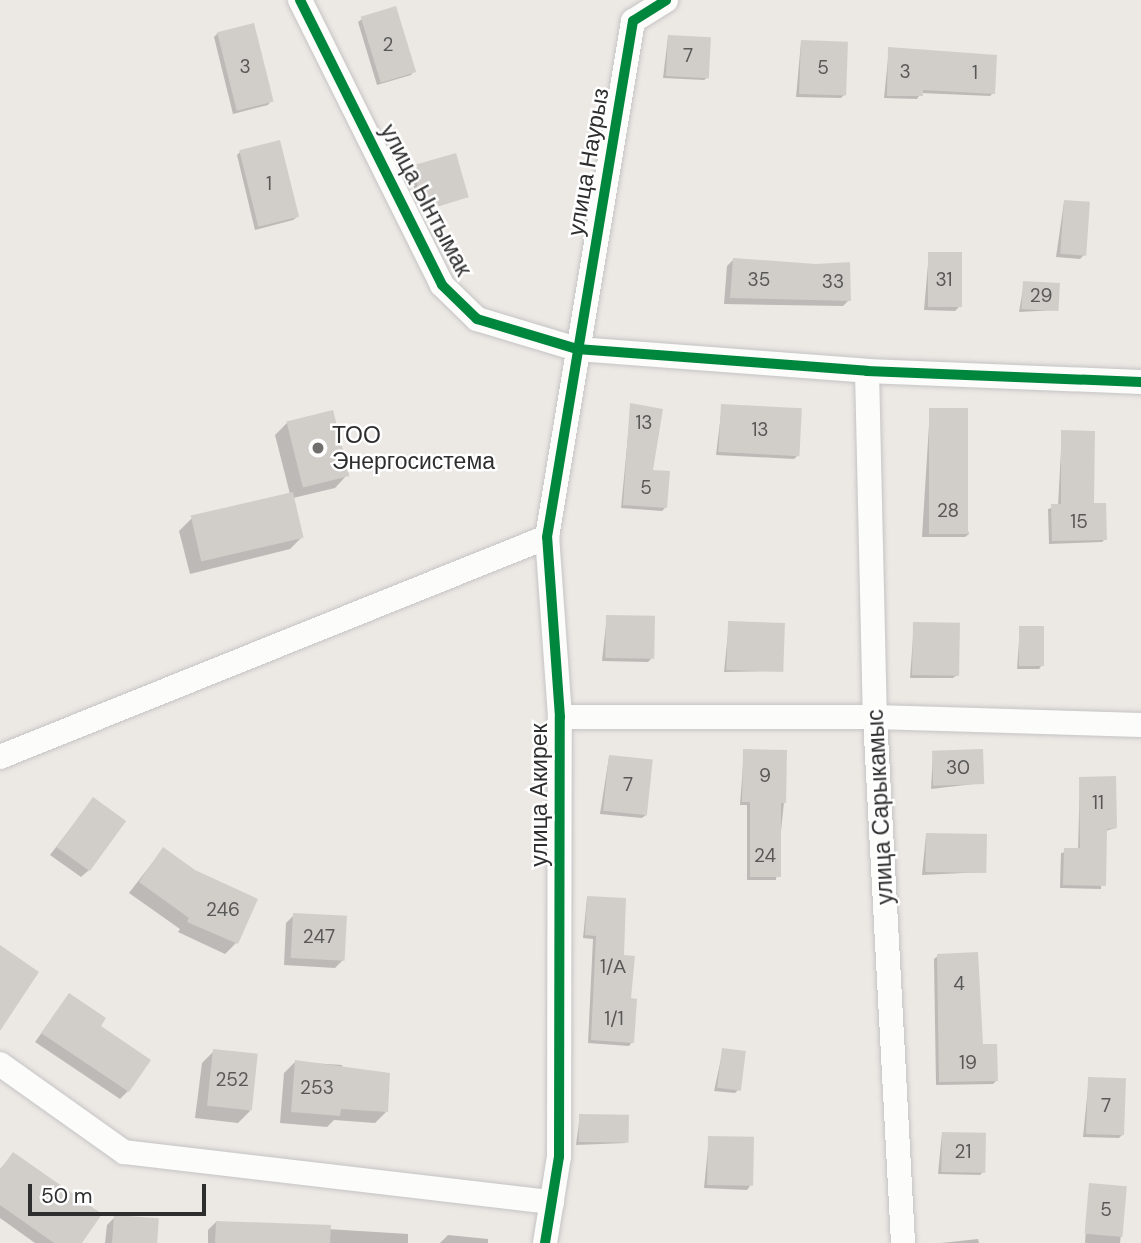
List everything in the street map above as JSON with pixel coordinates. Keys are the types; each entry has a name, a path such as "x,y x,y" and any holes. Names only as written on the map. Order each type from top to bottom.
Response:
{"street":[{"name":"улица Ынтымак","path":"300,0 442,285 477,319 578,349 867,371 1141,382"},
{"name":"улица Наурыз","path":"578,349 632,21 666,0"},
{"name":"улица Акирек","path":"545,1243 559,1157 560,717 547,537 578,349"},
{"name":"улица Сарыкамыс","path":"867,371 874,717 903,1243"},
{"path":"0,757 547,537"},
{"path":"560,717 874,717 1141,725"},
{"path":"0,1064 124,1152 552,1202"}],"building":[{"path":"396,6 416,72 381,83 361,17"},
{"path":"254,23 274,102 237,111 217,32"},
{"path":"668,35 711,37 709,78 666,76"},
{"path":"801,40 848,42 846,96 799,94"},
{"path":"888,47 997,55 995,94 923,90 923,96 887,96"},
{"path":"280,140 299,217 258,227 239,150"},
{"path":"456,153 469,197 424,210 412,166"},
{"path":"1064,200 1090,202 1086,256 1060,254"},
{"path":"928,252 962,252 962,307 928,307"},
{"path":"733,258 816,264 850,262 851,301 730,298"},
{"path":"1023,281 1060,283 1058,311 1022,309"},
{"path":"630,403 663,409 653,470 670,471 667,508 623,505"},
{"path":"721,404 802,408 799,456 718,452"},
{"path":"929,408 968,408 968,534 929,534"},
{"name":"ТОО Энергосистема","path":"333,410 349,476 303,488 286,422"},
{"path":"1061,430 1095,431 1094,503 1106,503 1107,540 1052,541 1051,504 1061,504"},
{"path":"293,492 304,538 201,561 191,516"},
{"path":"606,615 655,616 654,659 605,658"},
{"path":"728,621 785,623 783,672 726,670"},
{"path":"913,622 960,623 959,676 912,675"},
{"path":"1019,626 1044,626 1044,666 1019,666"},
{"path":"743,749 787,750 786,803 781,803 781,877 750,877 750,802 742,802"},
{"path":"983,749 984,784 933,786 932,751"},
{"path":"609,755 653,760 647,815 603,811"},
{"path":"1116,776 1117,828 1107,829 1106,886 1063,885 1064,848 1080,848 1079,777"},
{"path":"93,797 126,821 90,871 57,847"},
{"path":"926,833 987,834 986,873 925,872"},
{"path":"163,847 195,870 258,899 238,944 187,922 189,918 139,882"},
{"path":"587,896 626,898 624,955 635,956 631,998 637,999 634,1043 591,1040 596,936 585,935"},
{"path":"293,913 347,916 345,961 291,958"},
{"path":"0,945 39,972 0,1031"},
{"path":"978,952 983,1044 997,1044 998,1081 939,1082 937,954"},
{"path":"69,993 106,1018 101,1026 151,1060 129,1092 41,1033"},
{"path":"722,1048 746,1051 741,1091 717,1088"},
{"path":"213,1049 258,1054 252,1110 207,1106"},
{"path":"295,1060 390,1073 388,1112 341,1109 340,1116 291,1112"},
{"path":"1088,1077 1126,1078 1124,1135 1086,1134"},
{"path":"579,1114 629,1115 629,1143 579,1142"},
{"path":"942,1132 986,1133 985,1173 941,1172"},
{"path":"708,1136 754,1137 753,1186 707,1185"},
{"path":"13,1152 102,1214 82,1243 54,1243 0,1205 0,1170"},
{"path":"1089,1183 1127,1186 1122,1237 1085,1234"},
{"path":"114,1215 159,1218 157,1243 112,1243"},
{"path":"216,1221 331,1225 330,1243 215,1243"}],"cycle path":[{"path":"300,0 442,285 477,319 577,349 867,371 1141,382"},
{"path":"545,1243 559,1157 560,717 547,537 633,21 666,0"}],"place":[{"name":"ТОО Энергосистема","path":"318,448"}]}
